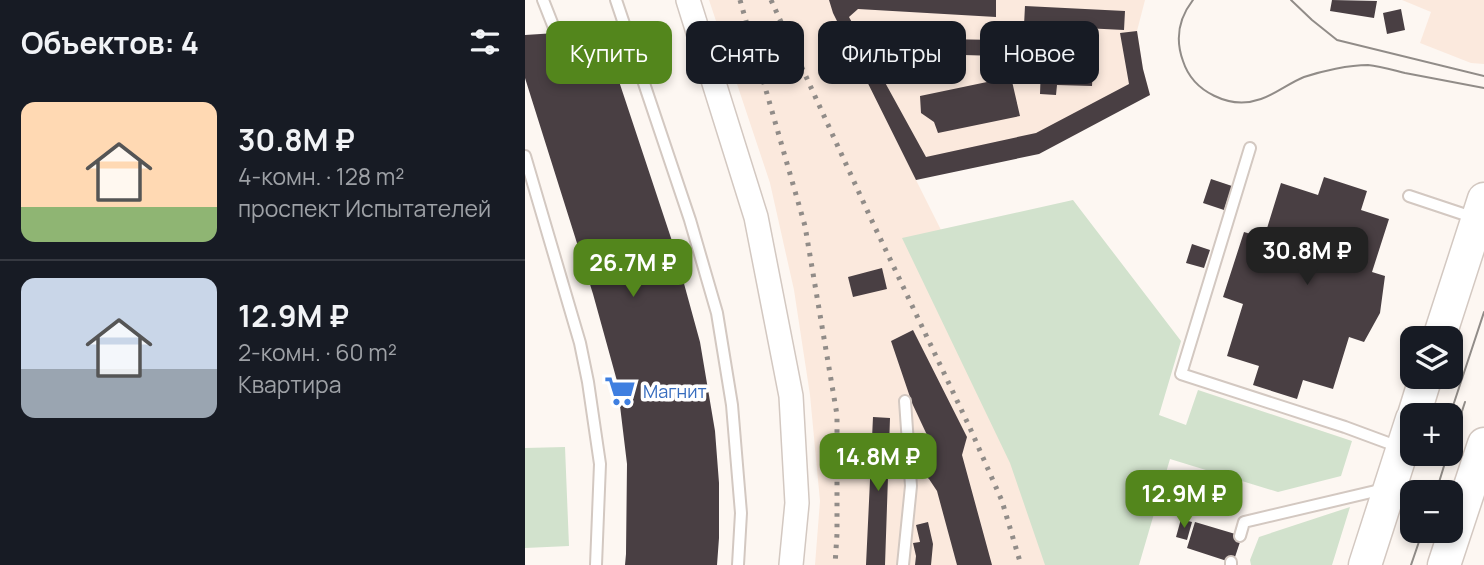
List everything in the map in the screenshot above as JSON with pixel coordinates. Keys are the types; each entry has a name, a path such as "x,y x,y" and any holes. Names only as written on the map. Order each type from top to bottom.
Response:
{"main road":[{"path":"1443,326 1481,209"},
{"path":"1444,565 1484,444"},
{"path":"1365,565 1400,458"}],"street":[{"path":"688,0 756,217 789,383 797,503 792,565"}],"lane":[{"path":"543,0 551,21"},
{"path":"616,0 690,220 717,313 732,405 741,513 738,565"},
{"path":"1250,148 1181,374 1345,427 1400,427"},
{"path":"526,166 580,343 588,382 600,464 596,565"},
{"path":"1409,196 1481,209"},
{"path":"903,565 911,486 905,401"},
{"path":"1240,536 1244,522 1390,488"}],"shaded area":[{"path":"709,0 1145,0 1137,31 1150,95 916,180 1001,350 1071,565 815,565 820,501 810,395 794,290 770,183 737,84 804,84 804,21 716,21"},
{"path":"1402,0 1484,0 1484,64 1471,63 1420,43 1431,12"}],"green space":[{"path":"1073,200 1181,341 1159,415 1186,425 1198,390 1352,441 1341,476 1278,492 1170,459 1139,565 1045,565 1010,463 902,238"},
{"path":"565,447 569,546 525,548 525,448"},
{"path":"1350,507 1332,565 1251,565 1250,560 1259,537"}],"building":[{"path":"829,0 996,0 996,17 858,9 849,17 851,21 837,21"},
{"path":"1332,0 1377,1 1374,18 1330,11"},
{"path":"1025,6 1125,11 1124,30 1099,29 1099,21 1024,21"},
{"path":"1401,9 1405,30 1387,34 1383,13"},
{"path":"1137,31 1150,95 1039,154 916,180 868,84 886,84 926,157 1036,133 1129,84 1120,33"},
{"path":"546,34 546,84 620,84 674,247 700,342 715,431 719,483 717,565 625,565 627,464 617,381 593,294 525,78 525,35"},
{"path":"966,39 980,40 980,55 966,55"},
{"path":"980,83 1013,84 1020,116 938,133 934,122 921,113 920,96"},
{"path":"1040,84 1092,84 1057,85 1056,95 1040,94"},
{"path":"1324,177 1367,191 1361,210 1389,219 1372,272 1385,276 1380,313 1364,342 1349,337 1333,389 1303,380 1297,399 1253,385 1259,366 1227,356 1243,304 1223,297 1244,232 1264,238 1281,183 1318,195"},
{"path":"1211,179 1232,186 1224,210 1203,203"},
{"path":"1192,244 1210,250 1204,268 1186,263"},
{"path":"882,268 887,289 853,297 848,277"},
{"path":"913,330 967,437 962,455 992,565 957,565 937,491 929,479 918,471 927,452 927,435 912,403 891,341"},
{"path":"873,417 890,418 885,565 866,565"},
{"path":"1181,519 1192,522 1187,540 1176,537"},
{"path":"928,522 933,544 931,565 915,565 913,543 920,542 916,525"},
{"path":"1195,522 1242,536 1233,563 1187,548"}],"tram line":[{"path":"1193,0 1184,14 1180,29 1179,45 1183,61 1195,82 1204,90 1225,100 1249,102 1261,99 1304,77 1361,65 1484,88"},
{"path":"1291,0 1337,40 1484,76"},
{"path":"1454,403 1484,312"},
{"path":"1463,408 1465,402"},
{"path":"1440,480 1444,466"},
{"path":"1411,565 1419,543"}],"railway":[{"path":"740,0 805,226 837,415 835,565"},
{"path":"771,0 970,428 1002,501 1021,565"}],"place":[{"name":"Магнит","path":"620,391"}]}
